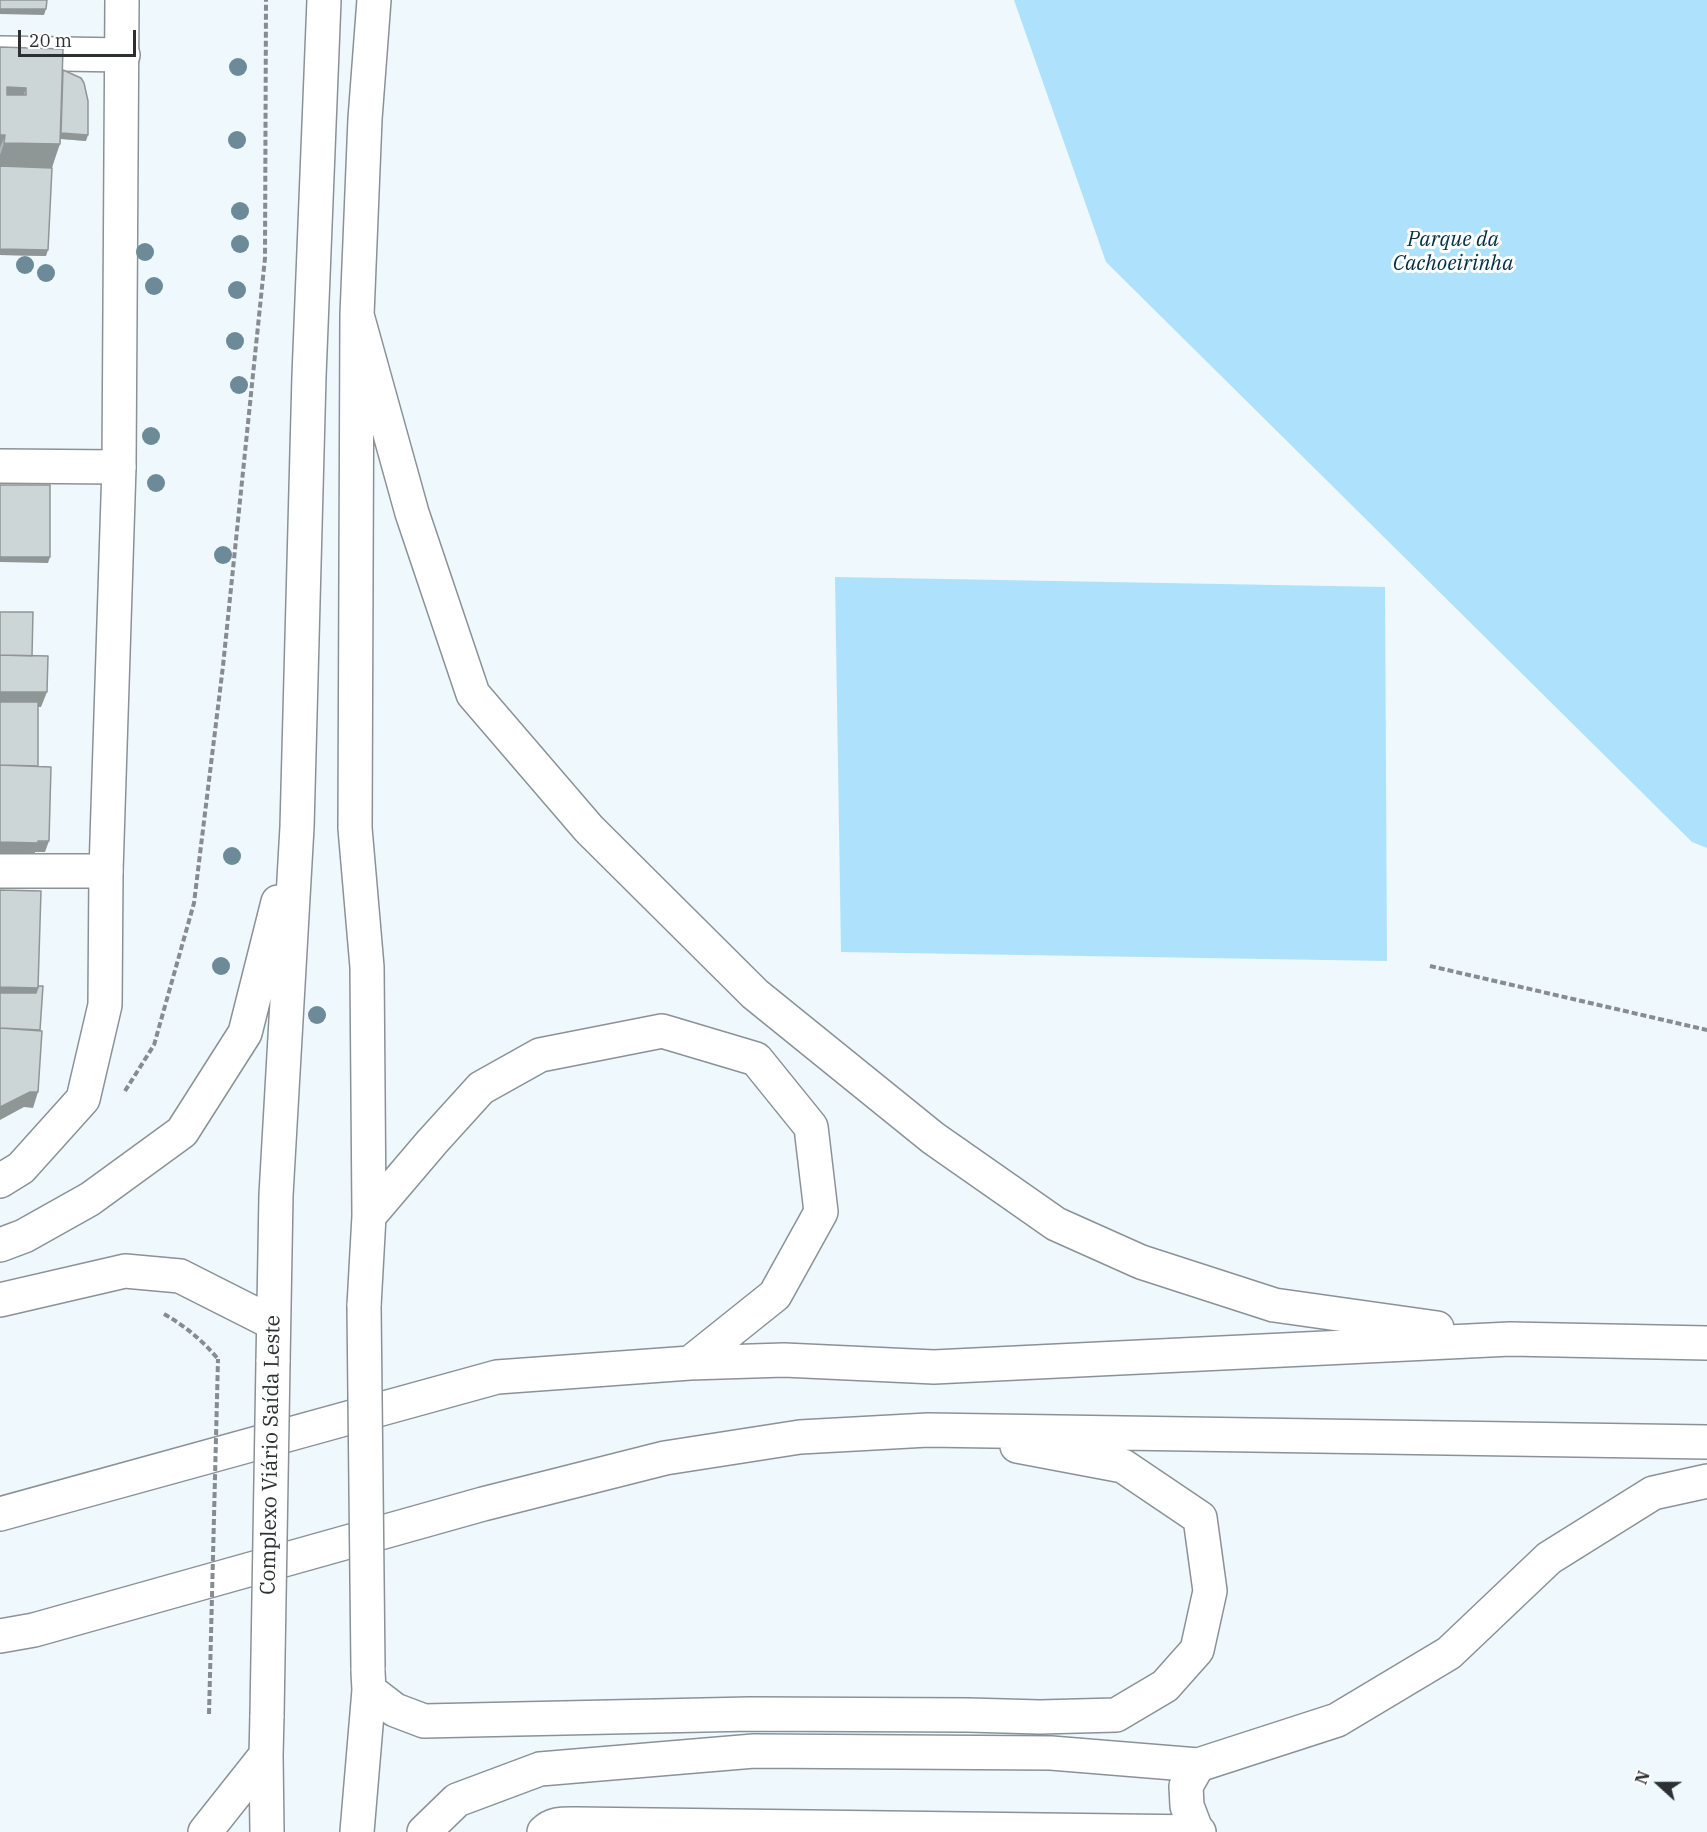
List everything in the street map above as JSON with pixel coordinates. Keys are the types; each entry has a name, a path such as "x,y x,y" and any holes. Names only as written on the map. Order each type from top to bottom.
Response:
{"main road":[{"path":"0,1181 21,1168 83,1099 105,1005 106,871 119,467 122,0"},
{"path":"0,1245 24,1236 90,1200 182,1132 245,1033 297,827 309,376 324,0"},
{"path":"357,1832 368,1679 364,1306 369,1216 367,967 355,828 357,315 364,118 374,0"},
{"path":"0,53 123,55"},
{"path":"357,315 412,513 473,694 589,829 755,994 933,1138 1056,1224 1141,1262 1274,1305 1510,1339"},
{"path":"0,466 119,467"},
{"name":"Complexo Viário Saída Leste","path":"267,1832 266,1755 276,1195 297,827"},
{"path":"0,871 106,871"},
{"path":"369,1216 481,1088 540,1055 662,1031 756,1059 812,1127 821,1212 775,1295 690,1363"},
{"path":"0,1300 125,1271 180,1276 273,1323"},
{"path":"0,1514 496,1377 690,1363 784,1360 934,1367 1510,1339 1707,1343"},
{"path":"368,1679 395,1710 424,1721 750,1714 1040,1717 1116,1715 1165,1686 1197,1650 1210,1591 1200,1518 1123,1466 928,1430"},
{"path":"0,1636 34,1630 483,1504 665,1458 800,1437 928,1430 1707,1442"},
{"path":"424,1832 457,1800 540,1769 754,1751 1051,1753 1198,1765 1337,1720 1449,1653 1548,1558 1653,1493 1707,1481"},
{"path":"205,1832 266,1755"},
{"path":"550,1828 1198,1832 1187,1806 1186,1786 1198,1765"}],"path":[{"path":"122,1096 154,1045 194,903 223,666 265,258 267,0"},
{"path":"1430,966 1707,1030"},
{"path":"155,1309 182,1324 218,1359 209,1714"}],"green space":[{"name":"Parque da Cachoeirinha","path":"1014,0 1707,0 1707,848 1692,842 1106,262"},
{"path":"835,577 1385,587 1387,961 841,952"}],"building":[{"path":"0,0 47,0 46,9 0,9"},
{"path":"0,47 63,49 60,144 4,143 5,135 0,135","holes":["7,87 26,88 26,95 7,95"]},
{"path":"63,70 81,78 84,83 88,101 88,135 61,133"},
{"path":"0,166 52,168 48,250 0,249"},
{"path":"0,485 50,485 50,557 0,557"},
{"path":"0,612 33,612 32,656 0,655"},
{"path":"0,655 48,656 47,692 0,692"},
{"path":"0,702 38,702 38,766 0,765"},
{"path":"0,765 51,767 49,841 0,842"},
{"path":"0,890 41,891 38,988 0,987"},
{"path":"38,986 43,986 40,1030 0,1028 0,993 36,993"},
{"path":"0,1028 42,1031 38,1092 30,1092 0,1107"}]}
